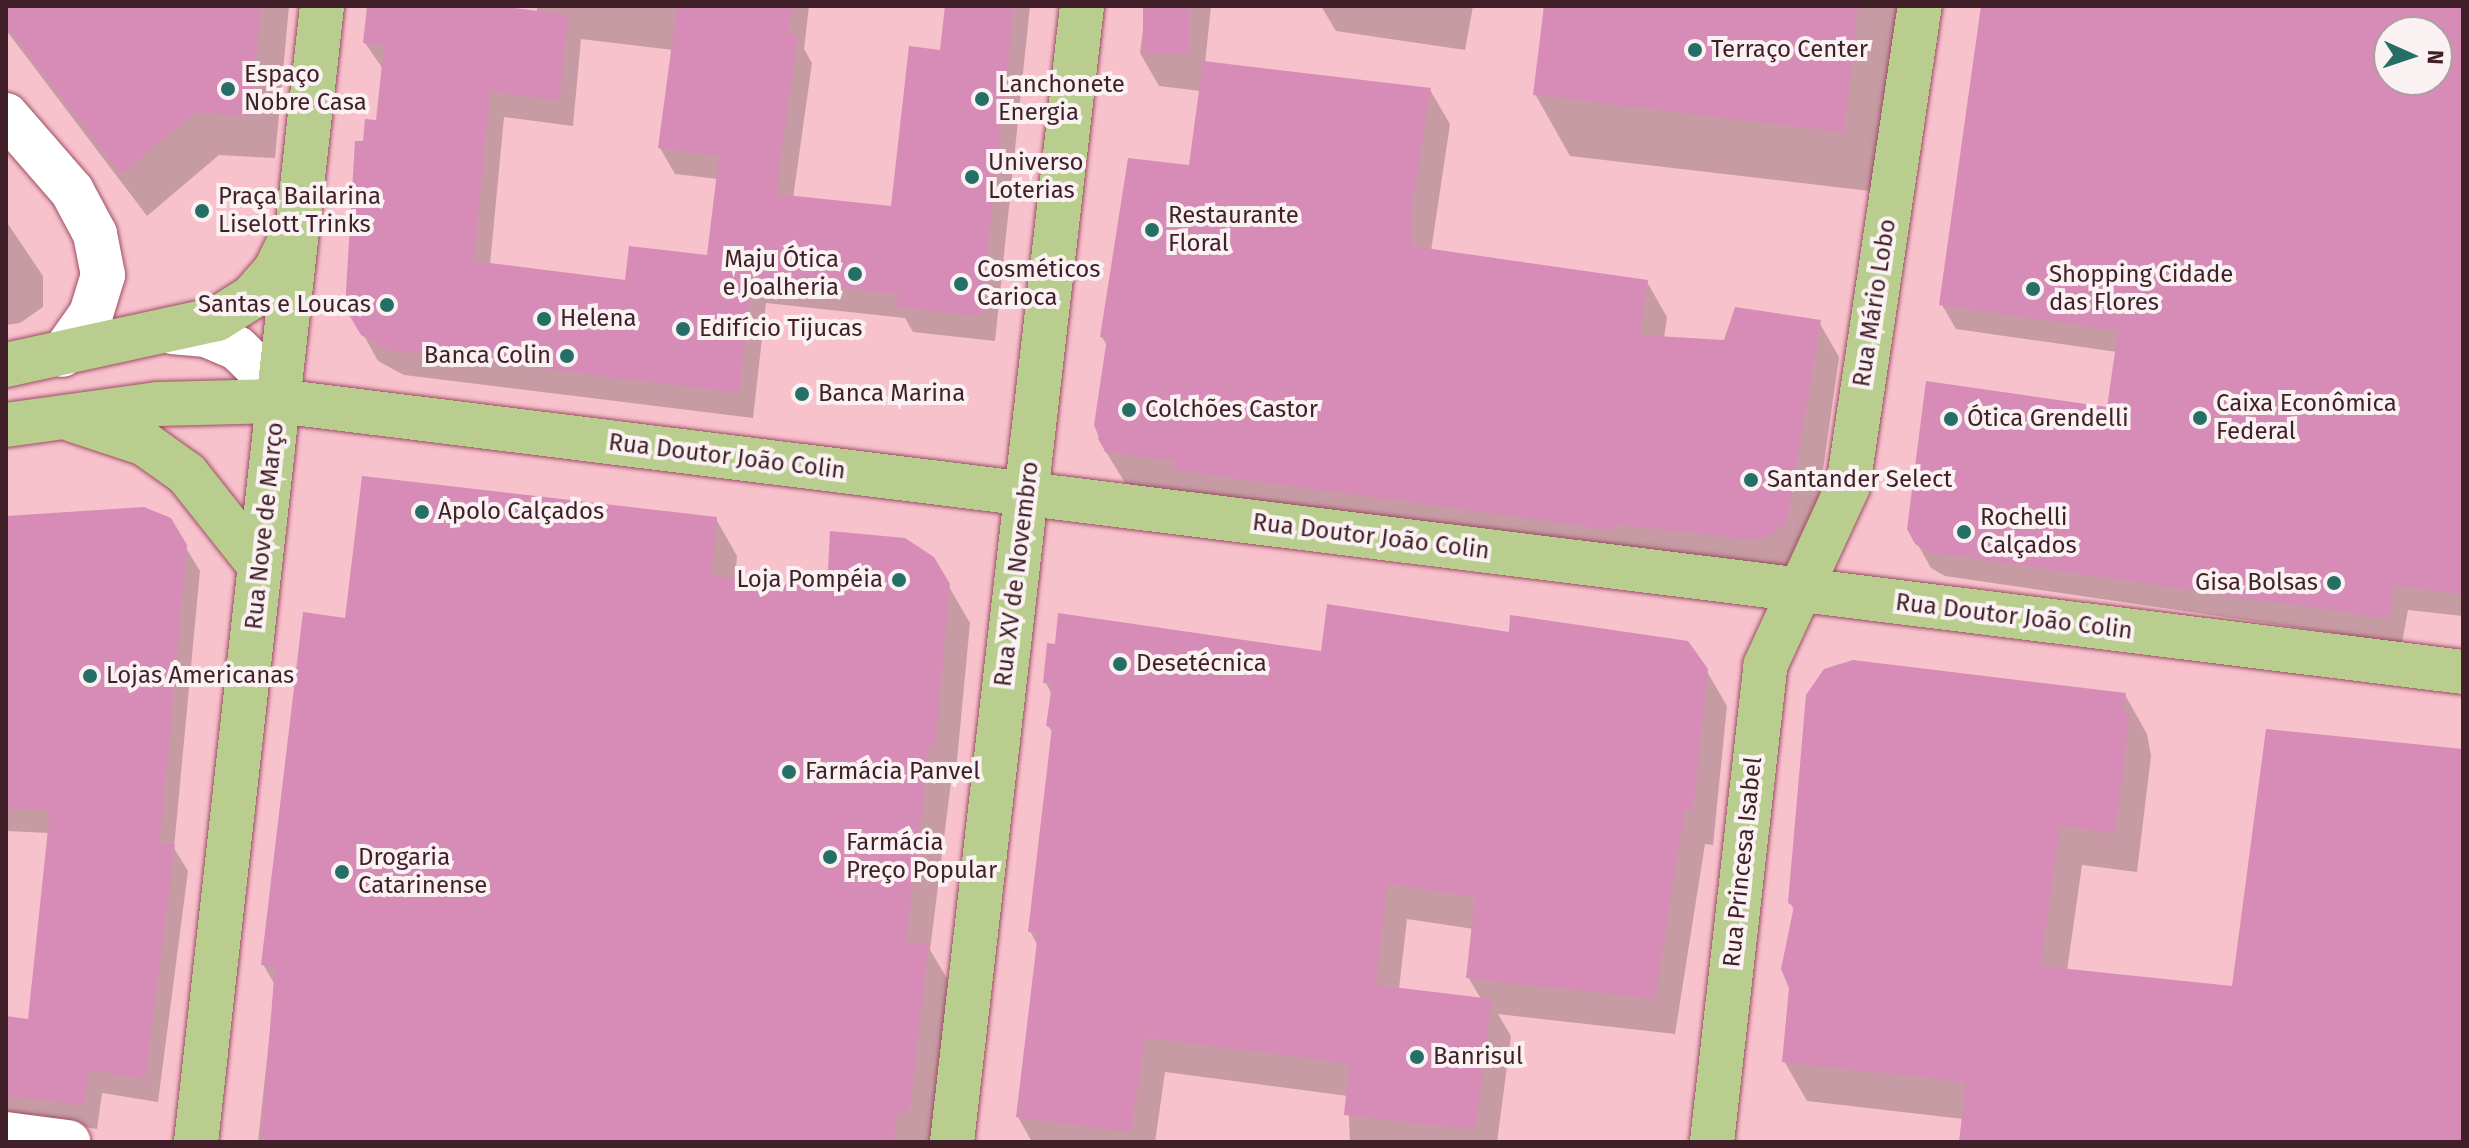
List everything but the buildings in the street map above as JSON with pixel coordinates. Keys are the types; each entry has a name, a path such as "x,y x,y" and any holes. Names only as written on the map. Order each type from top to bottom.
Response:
{"main road":[{"name":"Rua Nove de Março","path":"196,1142 322,6"},
{"name":"Rua XV de Novembro","path":"952,1142 1082,6"},
{"name":"Rua Mário Lobo","path":"1801,591 1848,486 1920,6"},
{"path":"6,365 172,332 217,319 252,297 275,271 298,225"},
{"name":"Rua Doutor João Colin","path":"6,425 158,404 278,401 2463,672"},
{"path":"59,416 145,444 187,474 260,566"},
{"name":"Rua Princesa Isabel","path":"1712,1142 1765,666 1801,591"}],"street":[{"path":"6,115 72,191 95,234 103,275 91,314 62,355"},
{"path":"172,332 206,335 237,348 262,372 278,401"},
{"path":"6,1134 68,1142"}],"place":[{"name":"Terraço Center","path":"1695,50"},
{"name":"Espaço Nobre Casa","path":"228,89"},
{"name":"Lanchonete Energia","path":"982,99"},
{"name":"Universo Loterias","path":"972,177"},
{"name":"Praça Bailarina Liselott Trinks","path":"202,211"},
{"name":"Restaurante Floral","path":"1152,230"},
{"name":"Maju Ótica e Joalheria","path":"855,274"},
{"name":"Cosméticos Carioca","path":"961,284"},
{"name":"Shopping Cidade das Flores","path":"2033,289"},
{"name":"Santas e Loucas","path":"387,305"},
{"name":"Helena","path":"544,319"},
{"name":"Edifício Tijucas","path":"683,329"},
{"name":"Banca Colin","path":"567,356"},
{"name":"Banca Marina","path":"802,394"},
{"name":"Colchões Castor","path":"1129,410"},
{"name":"Caixa Econômica Federal","path":"2200,418"},
{"name":"Ótica Grendelli","path":"1951,419"},
{"name":"Santander Select","path":"1751,480"},
{"name":"Apolo Calçados","path":"422,512"},
{"name":"Rochelli Calçados","path":"1964,532"},
{"name":"Loja Pompéia","path":"899,580"},
{"name":"Gisa Bolsas","path":"2334,583"},
{"name":"Desetécnica","path":"1120,664"},
{"name":"Lojas Americanas","path":"90,676"},
{"name":"Farmácia Panvel","path":"789,772"},
{"name":"Farmácia Preço Popular","path":"830,857"},
{"name":"Drogaria Catarinense","path":"342,872"},
{"name":"Banrisul","path":"1417,1057"}]}
